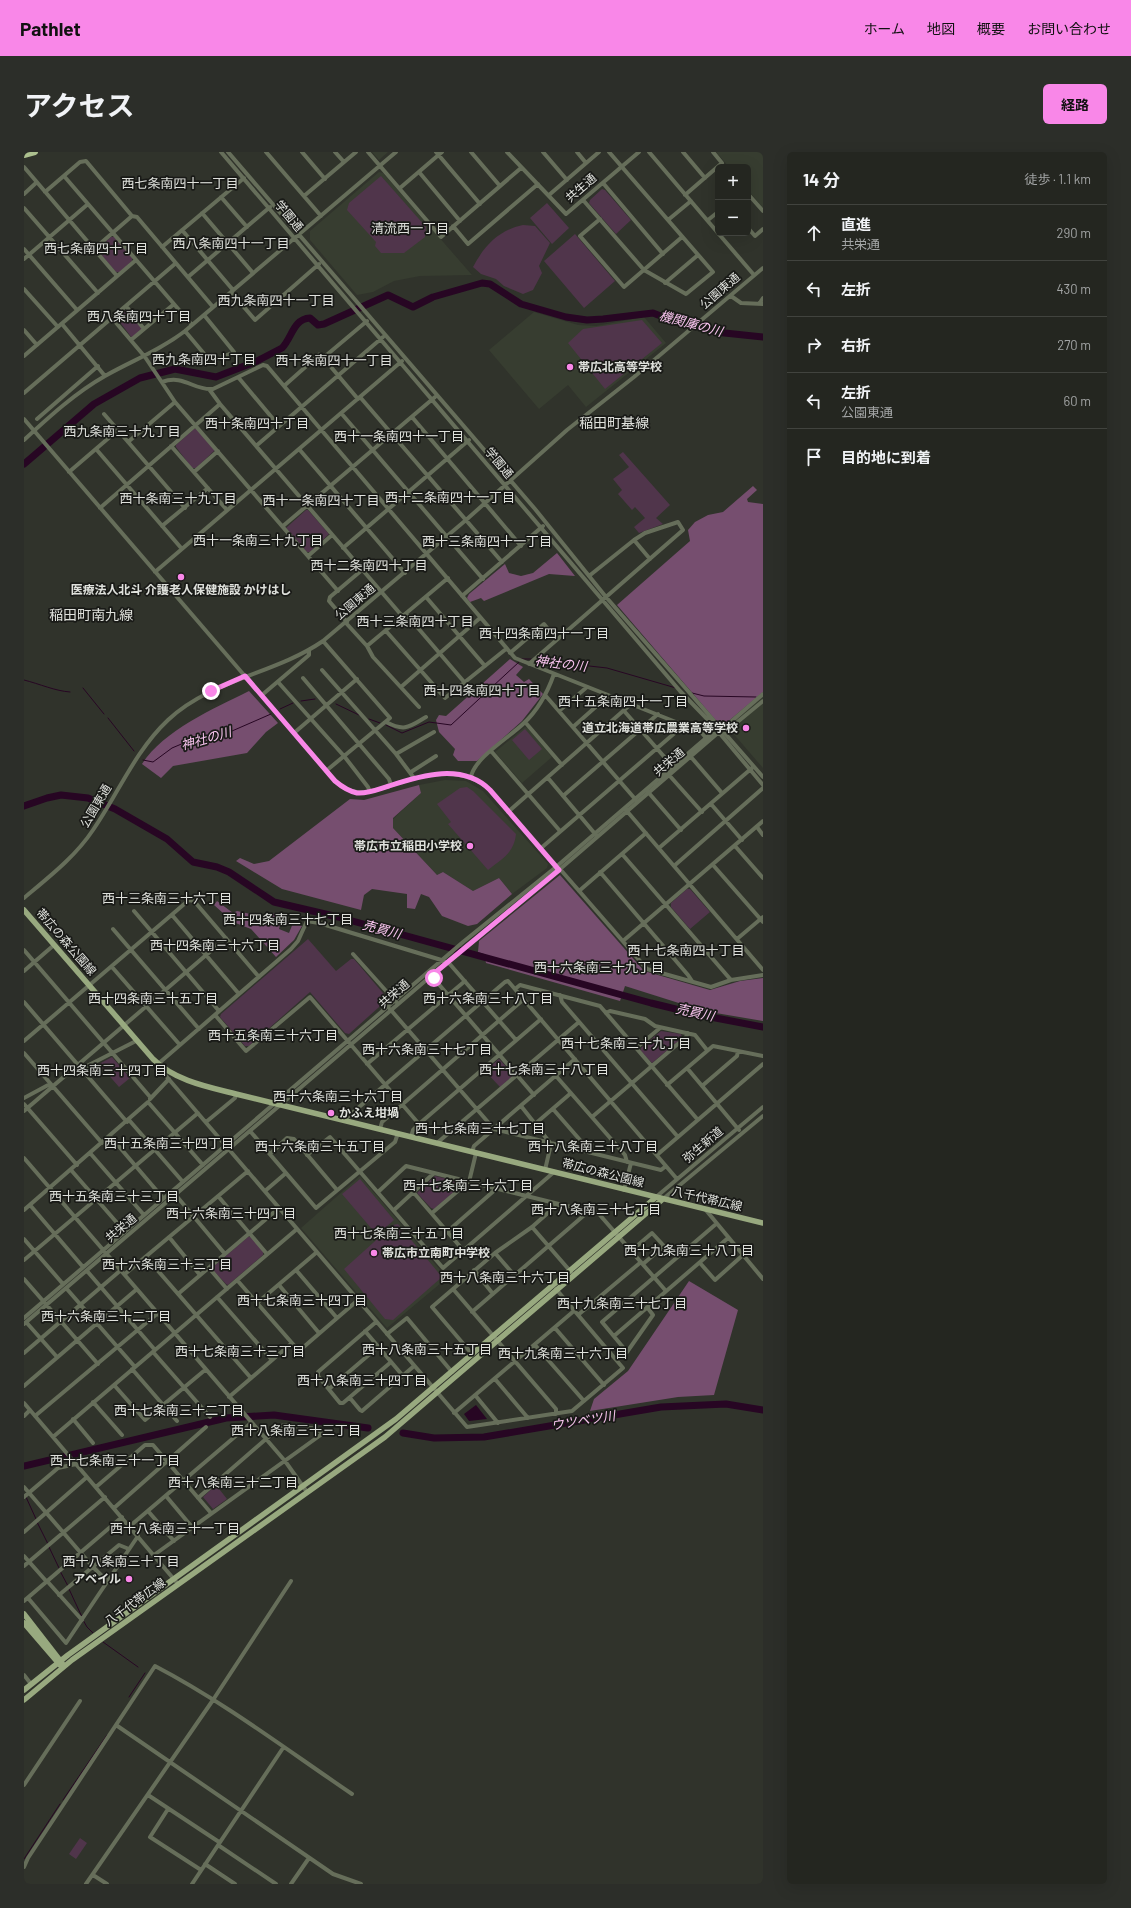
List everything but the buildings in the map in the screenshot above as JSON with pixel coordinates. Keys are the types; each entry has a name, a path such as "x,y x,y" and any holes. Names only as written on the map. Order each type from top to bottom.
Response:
{"highway":[{"path":"24,155 35,152"}],"main road":[{"name":"帯広の森公園線","path":"24,910 136,1041 158,1064 189,1081 236,1094 663,1199"},
{"name":"八千代帯広線","path":"572,1274 615,1232 655,1198"},
{"name":"八千代帯広線","path":"24,1690 60,1662 308,1492 385,1436 437,1393 495,1339 663,1199 763,1223"},
{"name":"八千代帯広線","path":"24,1700 63,1667 379,1432 472,1354 495,1339"},
{"path":"24,1614 63,1667"},
{"path":"24,1623 60,1662"}],"street":[{"name":"学園通","path":"221,152 360,315 368,320 405,359 504,485 752,768 763,785"},
{"name":"学園通","path":"228,152 357,303 365,313 368,320"},
{"path":"266,152 321,216"},
{"path":"302,152 325,179"},
{"path":"335,152 344,162"},
{"path":"304,196 356,152"},
{"path":"368,152 441,237 522,168"},
{"path":"24,440 79,393 106,376 160,349 185,331 396,152"},
{"path":"471,152 500,186"},
{"name":"共生通","path":"507,152 566,214 639,152"},
{"path":"543,152 567,180"},
{"path":"577,152 586,163"},
{"path":"549,195 599,152"},
{"path":"583,200 644,270 665,283 686,294 713,272 610,152"},
{"path":"649,152 715,229"},
{"path":"683,152 705,178"},
{"path":"686,195 722,163 713,152"},
{"path":"400,188 439,153 480,204"},
{"path":"45,192 80,162 86,161 132,216 136,217 213,307"},
{"path":"24,167 117,276"},
{"path":"419,172 460,221"},
{"path":"64,176 192,325"},
{"path":"162,247 244,178"},
{"path":"24,194 37,182"},
{"path":"602,183 664,254"},
{"path":"453,226 468,244 538,184"},
{"path":"221,197 247,227"},
{"path":"751,197 763,211"},
{"path":"668,220 691,201"},
{"path":"24,259 88,204"},
{"path":"188,277 273,205"},
{"path":"24,208 98,293"},
{"path":"202,213 253,273"},
{"path":"708,220 715,214"},
{"path":"94,250 132,216"},
{"path":"600,219 580,236 624,287 682,237"},
{"path":"751,231 755,236 763,229"},
{"path":"182,230 255,320 322,262"},
{"path":"721,236 754,275"},
{"path":"24,249 77,310"},
{"path":"665,283 698,255"},
{"path":"24,356 136,260"},
{"path":"24,393 176,263"},
{"name":"公園東通","path":"24,898 68,860 83,844 103,815 139,754 168,720 194,700 245,676 309,651 323,641 405,573 567,430 703,320 763,268"},
{"path":"24,289 80,346 106,376"},
{"path":"731,296 741,303 761,304 763,298"},
{"path":"131,340 174,304"},
{"path":"126,306 144,329"},
{"path":"185,331 211,362 234,352 204,315"},
{"path":"112,318 145,357 175,402 338,591"},
{"path":"323,358 368,320"},
{"path":"24,330 37,345"},
{"name":"学園通","path":"383,337 401,362 473,437 546,523 589,576 604,598"},
{"path":"256,446 383,337"},
{"path":"284,386 320,354 502,562"},
{"path":"155,572 405,359"},
{"path":"209,389 263,365 267,366 354,466 515,658 701,732 708,739"},
{"path":"37,418 98,366"},
{"path":"238,377 279,426"},
{"path":"161,381 177,379 209,389 220,404 362,570 440,654 465,684"},
{"path":"74,386 79,393"},
{"path":"283,526 392,435 434,397"},
{"path":"128,442 175,402"},
{"path":"100,508 220,404"},
{"path":"341,413 483,579"},
{"path":"104,414 185,508"},
{"path":"412,417 521,546"},
{"path":"24,419 335,781 346,789 356,792 370,792 414,778 445,774 471,777 485,785 647,969 710,987 731,980 763,974"},
{"path":"69,472 118,430"},
{"path":"343,548 473,437"},
{"path":"172,446 227,510"},
{"path":"96,449 182,549"},
{"path":"300,449 405,573"},
{"path":"194,472 218,451"},
{"path":"162,526 208,488"},
{"path":"529,664 683,530 678,522 645,533 589,576"},
{"path":"462,596 546,523"},
{"path":"308,556 332,535"},
{"path":"634,540 650,559"},
{"path":"362,570 330,597 329,601 367,646 373,657 419,707"},
{"path":"367,646 448,578"},
{"path":"426,597 485,666"},
{"path":"400,687 480,618"},
{"path":"510,653 544,624 556,639"},
{"path":"386,631 445,698 465,684 506,649"},
{"path":"323,641 390,718 326,772"},
{"path":"262,695 309,655 309,651"},
{"path":"322,670 376,730 414,778"},
{"path":"471,777 474,766 525,722 546,695 554,674"},
{"path":"303,678 389,779 391,785"},
{"path":"294,733 357,679"},
{"path":"278,682 344,756 368,786 370,792"},
{"path":"559,711 587,687"},
{"name":"共栄通","path":"105,1251 396,1002 430,974 448,962 558,869 636,800 763,694"},
{"path":"546,695 636,800"},
{"path":"573,727 608,696"},
{"path":"730,722 735,724 763,702"},
{"path":"508,812 625,712 631,704"},
{"path":"625,712 674,768"},
{"path":"563,796 658,714"},
{"path":"386,722 402,729 408,728 426,718"},
{"path":"525,722 562,765"},
{"path":"540,849 684,725"},
{"path":"396,754 434,732"},
{"name":"共栄通","path":"647,791 670,775 674,768 691,757 708,739"},
{"path":"491,751 560,831"},
{"path":"410,772 436,756"},
{"path":"691,757 722,793"},
{"name":"学園通","path":"752,768 763,777"},
{"path":"659,848 752,768"},
{"path":"670,775 702,812"},
{"path":"548,778 596,835"},
{"path":"674,866 763,788"},
{"path":"647,791 680,830"},
{"path":"711,804 742,840"},
{"path":"626,810 763,970"},
{"path":"623,942 763,822"},
{"path":"756,827 763,835"},
{"path":"579,891 646,833"},
{"path":"735,846 763,878"},
{"path":"622,854 731,980"},
{"path":"712,865 762,919 737,939"},
{"name":"共栄通","path":"430,974 463,942 558,869"},
{"path":"600,872 688,974 692,981"},
{"path":"24,1041 190,900 194,901 259,977"},
{"path":"134,911 219,1011"},
{"path":"172,915 239,994"},
{"path":"516,1040 445,958 319,922 307,921 295,945 158,1064 169,1079 467,1427 572,1411 624,1368 555,1288"},
{"path":"113,928 199,1029"},
{"path":"26,1110 51,1086 226,938"},
{"path":"24,971 54,945"},
{"path":"24,950 103,1043 175,1133 203,1165"},
{"path":"353,954 396,1002"},
{"path":"112,967 180,1045"},
{"path":"430,974 534,1094"},
{"path":"367,1064 465,981"},
{"path":"344,1120 465,1015 508,981 677,1179"},
{"path":"515,989 520,985 600,1006 698,1120"},
{"path":"560,996 562,1002 678,1137"},
{"path":"215,1015 246,1051 310,997 419,1124"},
{"path":"380,1129 382,1122 524,999"},
{"path":"24,1002 77,1065 155,1150 182,1182"},
{"path":"389,1008 494,1129 661,1170 666,1166"},
{"path":"606,1013 610,1011 645,1019 660,1028 695,1035 707,1050"},
{"path":"411,1137 413,1130 419,1124 541,1019"},
{"path":"437,1143 579,1022"},
{"path":"636,1048 660,1028"},
{"path":"592,1117 686,1037 688,1033"},
{"path":"81,1069 136,1041"},
{"path":"667,1084 713,1046 763,1056"},
{"path":"702,1086 737,1056 738,1051"},
{"path":"24,1053 51,1086 102,1143"},
{"path":"432,1214 468,1182 474,1146 575,1060"},
{"path":"657,1155 763,1064"},
{"path":"687,1068 742,1133"},
{"path":"556,1076 629,1162 624,1190"},
{"path":"24,1210 128,1121 169,1079"},
{"path":"24,1098 51,1086"},
{"path":"535,1124 571,1093"},
{"path":"206,1122 235,1098 236,1094"},
{"path":"24,1104 26,1110 77,1165"},
{"name":"共栄通","path":"25,1321 163,1198 174,1193 182,1182 250,1131 278,1104"},
{"path":"521,1106 551,1144"},
{"name":"弥生新道","path":"655,1198 763,1108"},
{"path":"553,1109 587,1148 587,1152"},
{"path":"24,1260 198,1113"},
{"name":"弥生新道","path":"663,1199 763,1116"},
{"path":"250,1131 316,1208 394,1142 398,1133"},
{"path":"110,1136 163,1198"},
{"path":"308,1155 330,1137 394,1210 442,1268 554,1172"},
{"path":"270,1154 287,1138 294,1139 337,1190"},
{"path":"545,1170 551,1144"},
{"path":"90,1154 144,1215"},
{"path":"24,1158 125,1274 205,1370 285,1461 308,1492"},
{"path":"378,1192 406,1166 599,1214 666,1291"},
{"path":"71,1170 125,1232"},
{"path":"125,1274 248,1171"},
{"path":"265,1191 286,1173"},
{"path":"394,1210 434,1173"},
{"path":"448,1232 496,1189"},
{"path":"174,1193 225,1254"},
{"path":"414,1193 463,1250"},
{"path":"218,1196 267,1254"},
{"path":"472,1354 432,1307 495,1252 532,1227 558,1204"},
{"path":"30,1205 138,1329 184,1388 210,1417"},
{"path":"178,1294 279,1208"},
{"path":"705,1209 763,1279"},
{"path":"472,1312 589,1211"},
{"path":"647,1308 653,1315 627,1352 602,1322 716,1224"},
{"path":"532,1227 572,1274"},
{"path":"53,1437 297,1229"},
{"path":"578,1315 664,1246 652,1233 631,1251"},
{"path":"169,1237 200,1275"},
{"path":"614,1336 728,1238"},
{"path":"24,1239 118,1347 177,1421"},
{"path":"257,1303 317,1252"},
{"path":"495,1252 515,1276"},
{"path":"700,1263 715,1280 743,1255"},
{"path":"146,1257 251,1378"},
{"path":"209,1268 227,1289"},
{"path":"24,1353 121,1270"},
{"path":"296,1270 337,1318"},
{"path":"474,1270 493,1294"},
{"path":"24,1279 98,1364"},
{"path":"237,1280 298,1351 358,1300"},
{"path":"278,1285 319,1333"},
{"path":"24,1386 137,1289"},
{"path":"453,1289 556,1409 556,1414"},
{"path":"217,1297 272,1360"},
{"path":"454,1413 575,1310"},
{"path":"35,1416 158,1313"},
{"path":"388,1334 407,1318 452,1372"},
{"path":"25,1321 57,1357"},
{"path":"376,1322 318,1372 318,1376 340,1403 343,1403 391,1362"},
{"path":"555,1328 604,1384"},
{"path":"365,1332 403,1376"},
{"path":"229,1397 292,1343"},
{"path":"535,1345 584,1401"},
{"path":"329,1389 378,1346"},
{"path":"350,1398 362,1411 414,1366"},
{"path":"114,1385 145,1420 205,1370"},
{"path":"495,1379 528,1418"},
{"path":"475,1395 498,1423"},
{"path":"94,1402 122,1435"},
{"path":"24,1403 176,1582"},
{"path":"24,1416 30,1410"},
{"path":"73,1419 93,1443"},
{"path":"130,1526 251,1422"},
{"path":"154,1555 322,1434 318,1429 286,1425 281,1426 198,1498"},
{"path":"114,1508 206,1428"},
{"path":"96,1487 145,1445 153,1445 211,1513"},
{"path":"24,1497 58,1468 75,1463"},
{"path":"24,1532 87,1477"},
{"path":"24,1487 93,1567 107,1581"},
{"path":"166,1496 192,1527"},
{"path":"24,1566 105,1497"},
{"path":"148,1511 174,1541"},
{"path":"122,1517 26,1600 66,1643 138,1536"},
{"path":"59,1594 119,1545 129,1550"},
{"path":"24,1556 82,1620"},
{"path":"86,1884 213,1700 290,1580"},
{"path":"24,1867 28,1858 155,1666 184,1681 352,1794"},
{"path":"24,1675 31,1684"},
{"path":"24,1785 80,1701"},
{"path":"116,1725 333,1874 361,1884"},
{"path":"192,1884 240,1810 283,1748"},
{"path":"148,1795 276,1884"},
{"path":"168,1809 150,1837 202,1870"},
{"path":"292,1884 309,1858"},
{"path":"205,1864 234,1884"},
{"path":"93,1875 107,1884"}],"shaded area":[{"path":"372,152 388,152 379,160"},
{"path":"716,152 763,152 763,208 751,194 751,164 726,164"},
{"path":"379,172 383,173 472,275 420,276 394,281 373,292 357,295 310,240 310,231"},
{"path":"381,176 426,227 425,237 404,253 381,253 375,246 376,242 347,210 349,203"},
{"path":"602,189 605,190 631,220 616,234 589,203 590,200"},
{"path":"547,203 569,228 552,244 530,218"},
{"path":"523,225 535,226 550,243 539,266 542,273 533,290 523,294 504,286 496,279 481,274 473,267 482,252 493,240 514,227"},
{"path":"575,234 615,281 584,308 544,261"},
{"path":"111,237 114,237 132,257 132,261 120,272 116,272 98,251 98,249"},
{"path":"126,310 143,329 132,338 116,317"},
{"name":"帯広北高等学校","path":"534,312 578,325 596,326 644,317 666,343 586,407 568,385 539,409 489,350"},
{"path":"642,320 662,343 605,389 568,343 583,329"},
{"path":"194,429 198,429 215,449 196,468 192,468 176,445"},
{"path":"623,452 670,505 656,518 663,524 639,533 634,527 645,518 635,507 632,510 618,494 622,490 613,479 629,467 619,455"},
{"path":"753,486 757,490 747,499 748,502 763,504 763,692 725,724 719,724 617,605 690,541 688,530 695,522 708,515 723,512"},
{"path":"306,510 308,510 329,534 310,552 307,552 286,528"},
{"path":"557,553 575,576 549,574 484,601 481,598 470,602 467,598 469,594 505,564 509,573 521,576 533,573"},
{"path":"510,659 523,667 516,675 524,682 529,679 543,694 522,721 477,761 458,761 453,755 455,749 439,732 436,720 439,715 446,716"},
{"path":"249,691 278,723 266,732 247,753 173,766 161,778 142,764 151,752 176,731 205,713"},
{"name":"道立北海道帯広農業高等学校","path":"763,692 763,768 725,724"},
{"path":"525,727 528,728 552,757 522,783 495,752"},
{"path":"525,729 542,749 529,760 512,740"},
{"name":"帯広市立稲田小学校","path":"445,780 466,781 483,791 548,864 547,868 512,894 499,878 473,891 443,872 437,875 393,828 393,819 421,793 419,785"},
{"path":"419,785 421,793 393,818 393,828 437,875 443,872 473,891 499,878 512,894 477,924 468,926 442,916 429,897 421,894 415,909 407,908 407,894 372,889 364,895 361,910 282,889 236,861 240,858 254,864 269,861 350,799 364,800"},
{"path":"467,787 473,791 516,834 515,841 510,851 488,870 448,824 451,822 437,804 460,788"},
{"path":"560,875 644,971 710,990 740,981 763,978 763,1021 704,1011 625,986 620,1001 486,963 484,954 478,952 479,941"},
{"path":"687,889 690,889 710,912 690,929 671,907 671,903"},
{"path":"217,901 233,913 237,911 259,916 276,913 282,917 279,929 289,933 293,923 302,926 294,940 276,957 251,929 233,922 214,905"},
{"path":"308,939 336,971 351,959 354,959 388,999 349,1034 345,1033 310,992 249,1046 245,1046 220,1017 221,1014"},
{"path":"661,1031 681,1034 682,1038 652,1063 641,1051 641,1048"},
{"path":"112,1057 130,1078 119,1087 99,1064"},
{"path":"499,1059 514,1075 500,1087 485,1071"},
{"name":"帯広市立南町中学校","path":"360,1176 447,1278 387,1328 301,1228"},
{"path":"435,1176 461,1182 462,1185 434,1209 431,1208 417,1193"},
{"path":"360,1179 394,1220 377,1235 342,1194"},
{"path":"398,1224 442,1277 393,1320 385,1319 344,1269 393,1225"},
{"path":"248,1237 251,1237 263,1251 263,1255 228,1285 212,1269"},
{"path":"689,1281 738,1310 714,1395 678,1397 590,1411 594,1399 628,1371"},
{"path":"476,1405 487,1419 469,1421 464,1414"},
{"path":"216,1485 227,1499 213,1509 203,1497"},
{"path":"80,1838 87,1843 76,1859 69,1854"}],"waterway":[{"name":"機関庫の川","path":"24,464 94,404 140,378 175,369 216,377 257,361 282,348 296,325 304,319 310,318 318,325 324,324 388,295 413,307 433,297 482,283 490,284 521,304 566,317 587,320 653,313 676,322 688,321 715,332 763,337"},
{"name":"神社の川","path":"521,659 531,659"},
{"name":"神社の川","path":"536,660 607,668 676,688"},
{"name":"神社の川","path":"386,725 402,733 429,722 451,725 519,662"},
{"name":"神社の川","path":"24,680 53,689 70,692"},
{"name":"神社の川","path":"83,688 104,714"},
{"name":"神社の川","path":"692,693 704,696 756,697"},
{"name":"神社の川","path":"301,701 315,699"},
{"name":"神社の川","path":"280,709 293,703"},
{"name":"神社の川","path":"336,704 359,715"},
{"name":"神社の川","path":"143,760 153,762 172,748 198,737 232,731 271,714"},
{"name":"神社の川","path":"108,718 134,751"},
{"name":"神社の川","path":"369,719 380,723"},
{"name":"売買川","path":"24,806 61,795 88,798 115,809 167,839 193,862 217,867 229,872 274,902 338,917 651,1003 700,1015 763,1027"},
{"name":"ウツベツ川","path":"403,1433 434,1438 484,1437 661,1407 726,1404 763,1410"},
{"name":"ウツベツ川","path":"24,1466 226,1418 274,1415 368,1428"},
{"path":"26,1497 36,1519"},
{"path":"37,1522 48,1544"},
{"path":"49,1547 59,1568"},
{"path":"60,1571 68,1586"},
{"path":"69,1589 82,1617"},
{"path":"83,1620 93,1633"},
{"path":"103,1642 138,1667"},
{"path":"129,1697 145,1673"},
{"path":"63,1800 107,1735"},
{"path":"24,1859 60,1804"}],"place":[{"name":"帯広北高等学校","path":"570,367"},
{"name":"医療法人北斗 介護老人保健施設 かけはし","path":"181,577"},
{"name":"道立北海道帯広農業高等学校","path":"746,728"},
{"name":"帯広市立稲田小学校","path":"470,846"},
{"name":"かふえ坩堝","path":"331,1113"},
{"name":"帯広市立南町中学校","path":"374,1253"},
{"name":"アベイル","path":"129,1579"}],"district":[{"name":"西七条南四十一丁目","path":"180,183"},
{"name":"清流西一丁目","path":"410,228"},
{"name":"西八条南四十一丁目","path":"231,243"},
{"name":"西七条南四十丁目","path":"96,248"},
{"name":"西九条南四十一丁目","path":"276,300"},
{"name":"西八条南四十丁目","path":"139,316"},
{"name":"西九条南四十丁目","path":"204,359"},
{"name":"西十条南四十一丁目","path":"334,360"},
{"name":"西十条南四十丁目","path":"257,423"},
{"name":"稲田町基線","path":"614,423"},
{"name":"西九条南三十九丁目","path":"122,431"},
{"name":"西十一条南四十一丁目","path":"399,436"},
{"name":"西十二条南四十一丁目","path":"450,497"},
{"name":"西十条南三十九丁目","path":"178,498"},
{"name":"西十一条南四十丁目","path":"321,500"},
{"name":"西十一条南三十九丁目","path":"258,540"},
{"name":"西十三条南四十一丁目","path":"487,541"},
{"name":"西十二条南四十丁目","path":"369,565"},
{"name":"稲田町南九線","path":"91,615"},
{"name":"西十三条南四十丁目","path":"415,621"},
{"name":"西十四条南四十一丁目","path":"544,633"},
{"name":"西十四条南四十丁目","path":"482,690"},
{"name":"西十五条南四十一丁目","path":"623,701"},
{"name":"西十三条南三十六丁目","path":"167,898"},
{"name":"西十四条南三十七丁目","path":"288,919"},
{"name":"西十四条南三十六丁目","path":"215,945"},
{"name":"西十七条南四十丁目","path":"686,950"},
{"name":"西十六条南三十九丁目","path":"599,967"},
{"name":"西十四条南三十五丁目","path":"153,998"},
{"name":"西十六条南三十八丁目","path":"488,998"},
{"name":"西十五条南三十六丁目","path":"273,1035"},
{"name":"西十七条南三十九丁目","path":"626,1043"},
{"name":"西十六条南三十七丁目","path":"427,1049"},
{"name":"西十七条南三十八丁目","path":"544,1069"},
{"name":"西十四条南三十四丁目","path":"102,1070"},
{"name":"西十六条南三十六丁目","path":"338,1096"},
{"name":"西十七条南三十七丁目","path":"480,1128"},
{"name":"西十五条南三十四丁目","path":"169,1143"},
{"name":"西十六条南三十五丁目","path":"320,1146"},
{"name":"西十八条南三十八丁目","path":"593,1146"},
{"name":"西十七条南三十六丁目","path":"468,1185"},
{"name":"西十五条南三十三丁目","path":"114,1196"},
{"name":"西十八条南三十七丁目","path":"596,1209"},
{"name":"西十六条南三十四丁目","path":"231,1213"},
{"name":"西十七条南三十五丁目","path":"399,1233"},
{"name":"西十九条南三十八丁目","path":"689,1250"},
{"name":"西十六条南三十三丁目","path":"167,1264"},
{"name":"西十八条南三十六丁目","path":"505,1277"},
{"name":"西十七条南三十四丁目","path":"302,1300"},
{"name":"西十九条南三十七丁目","path":"622,1303"},
{"name":"西十六条南三十二丁目","path":"106,1316"},
{"name":"西十八条南三十五丁目","path":"427,1349"},
{"name":"西十七条南三十三丁目","path":"240,1351"},
{"name":"西十九条南三十六丁目","path":"563,1353"},
{"name":"西十八条南三十四丁目","path":"362,1380"},
{"name":"西十七条南三十二丁目","path":"179,1410"},
{"name":"西十八条南三十三丁目","path":"296,1430"},
{"name":"西十七条南三十一丁目","path":"115,1460"},
{"name":"西十八条南三十二丁目","path":"233,1482"},
{"name":"西十八条南三十一丁目","path":"175,1528"},
{"name":"西十八条南三十丁目","path":"121,1561"}],"route":[{"path":"211,691 245,676 335,781 340,786 352,791 362,793 370,792 414,778 430,775 457,774 466,775 478,780 490,790 559,870 431,976 434,978"}]}
